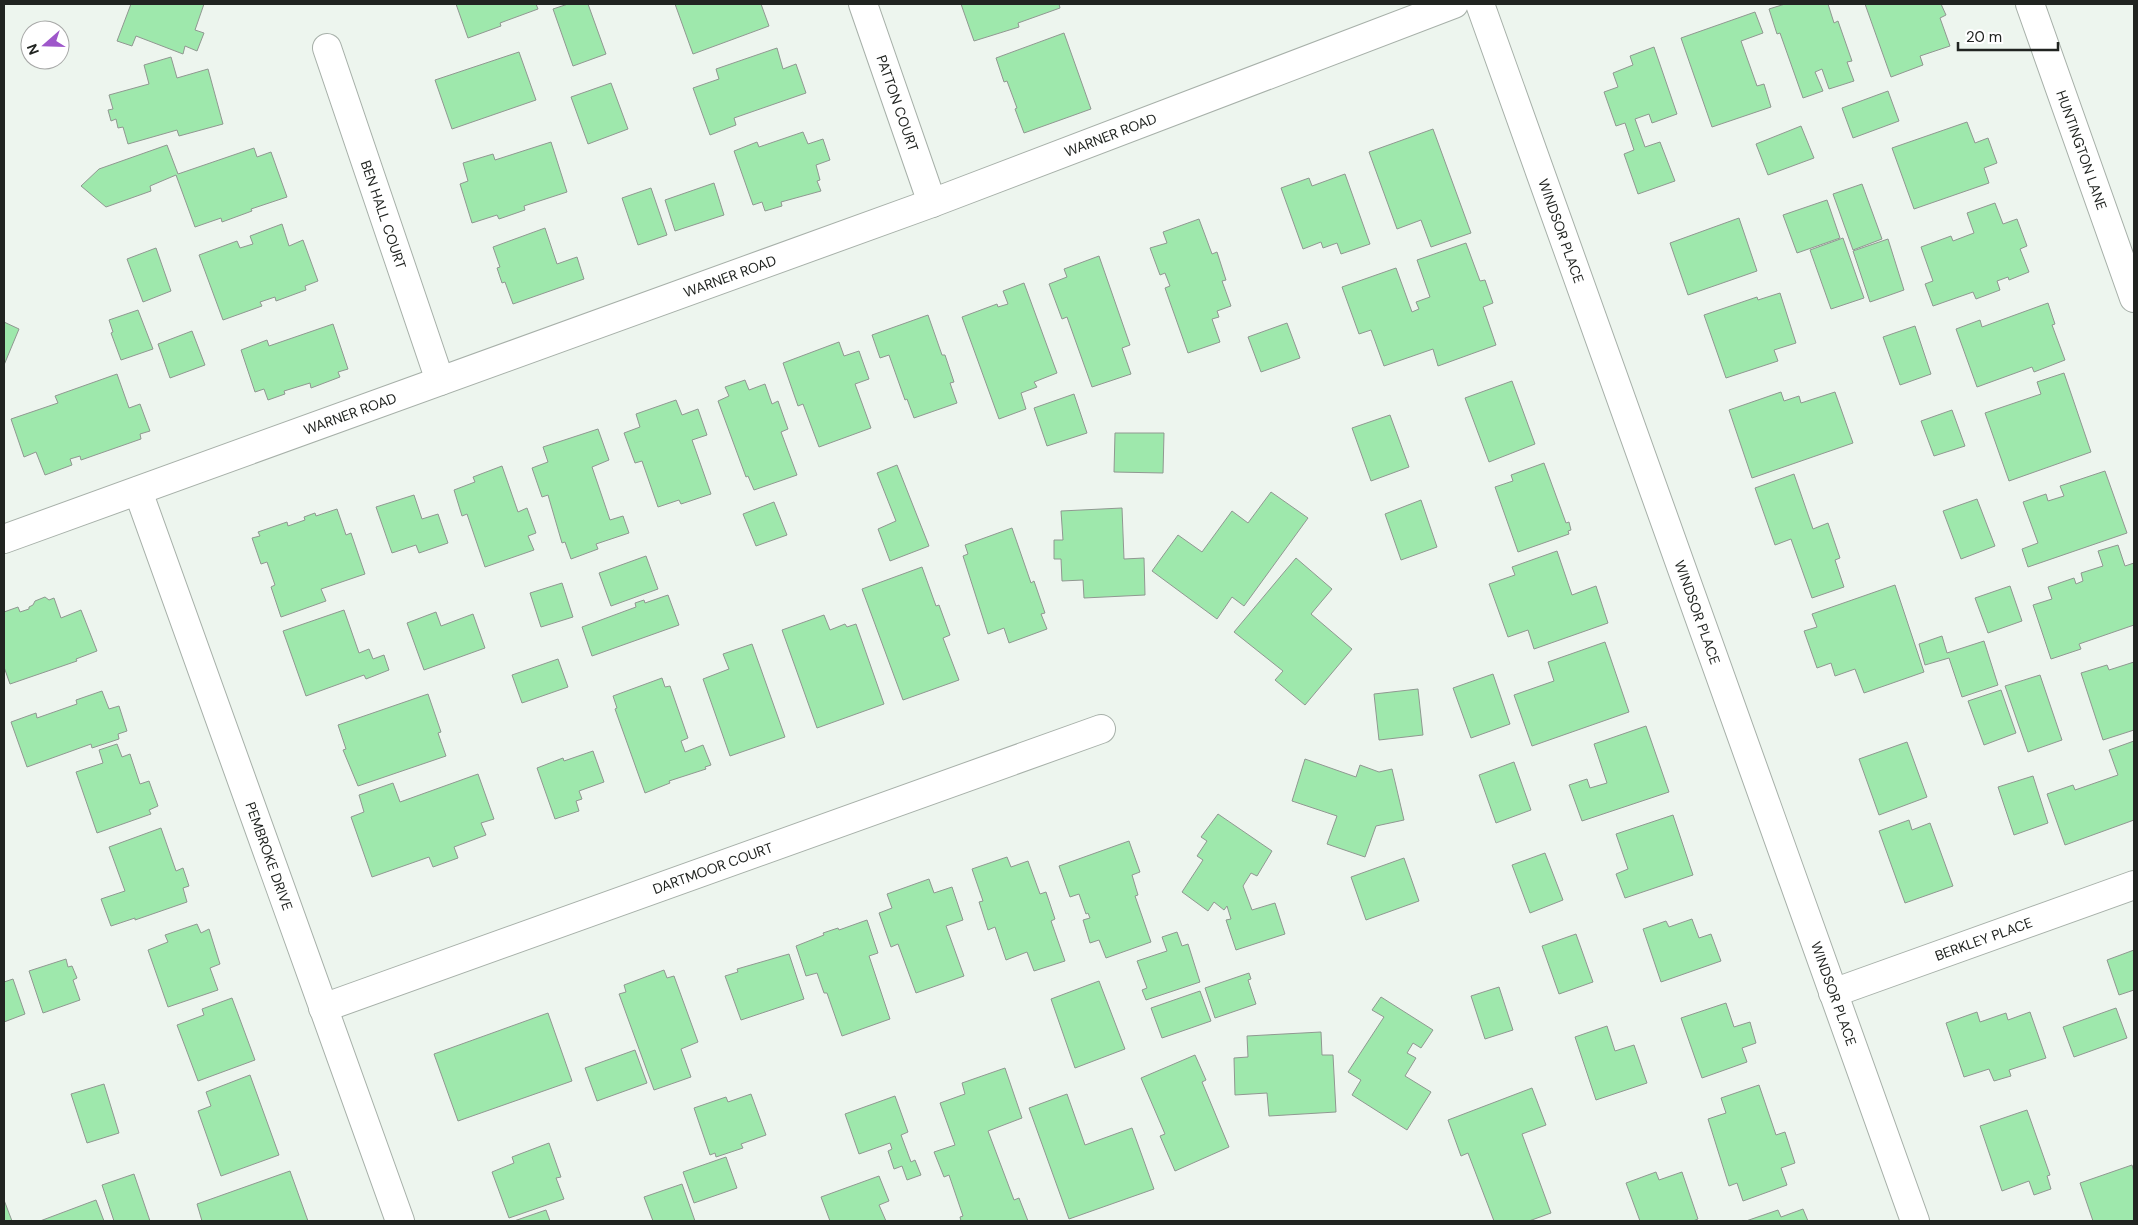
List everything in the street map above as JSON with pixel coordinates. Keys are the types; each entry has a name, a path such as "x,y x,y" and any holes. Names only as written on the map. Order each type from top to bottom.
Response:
{"street":[{"name":"PATTON COURT","path":"863,4 932,203"},
{"name":"WARNER ROAD","path":"4,539 932,203 1454,4"},
{"name":"WINDSOR PLACE","path":"1480,4 1915,1221"},
{"name":"HUNTINGTON LANE","path":"2030,4 2134,298"},
{"name":"BEN HALL COURT","path":"327,48 440,381"},
{"name":"PEMBROKE DRIVE","path":"138,491 400,1221"},
{"name":"DARTMOOR COURT","path":"323,1008 1101,729"},
{"name":"BERKLEY PLACE","path":"1833,992 2134,885"}],"building":[{"path":"131,4 204,4 195,30 204,33 197,51 185,46 183,54 136,36 132,46 117,41"},
{"path":"456,4 536,4 538,9 500,23 501,26 468,38"},
{"path":"568,4 588,4 606,54 573,66 553,9"},
{"path":"675,4 761,4 769,26 693,54"},
{"path":"961,4 1059,4 1060,8 1018,23 1019,27 974,41"},
{"path":"1785,4 1828,4 1834,23 1838,21 1852,61 1847,62 1854,81 1829,89 1822,69 1815,72 1823,91 1803,98 1780,33 1777,34 1769,9"},
{"path":"1865,4 1941,4 1946,15 1940,18 1950,46 1920,56 1923,65 1891,77"},
{"path":"1755,12 1763,33 1741,41 1757,86 1764,84 1771,107 1712,127 1681,38"},
{"path":"1064,33 1091,109 1024,133 1007,81 1004,82 996,58"},
{"path":"1654,47 1677,114 1652,123 1649,114 1635,119 1645,147 1660,142 1675,181 1638,194 1624,154 1634,150 1625,123 1616,126 1604,92 1618,87 1613,73 1633,65 1630,56"},
{"path":"777,48 783,69 796,64 806,93 734,118 736,125 710,135 693,88 719,79 716,69"},
{"path":"519,52 536,100 452,129 435,80"},
{"path":"171,57 177,78 208,69 223,124 179,136 177,130 128,144 123,127 118,128 116,119 111,121 108,110 113,109 109,95 149,84 144,65"},
{"path":"611,83 628,129 588,144 571,97"},
{"path":"1888,91 1899,121 1853,138 1842,108"},
{"path":"1967,122 1975,143 1988,138 1997,163 1984,168 1989,183 1914,209 1892,148"},
{"path":"1801,126 1814,158 1768,175 1756,144"},
{"path":"1433,129 1471,233 1431,247 1421,220 1397,229 1369,152"},
{"path":"803,132 808,144 823,139 830,160 816,165 820,180 817,181 821,191 781,202 782,206 765,211 762,202 753,205 734,151 757,142 759,147"},
{"path":"551,142 567,192 524,206 525,210 499,219 497,215 472,223 460,184 468,181 463,163 493,154 495,160"},
{"path":"167,145 178,174 254,148 257,157 271,152 287,197 251,209 252,211 222,222 221,218 195,227 176,175 150,186 151,191 106,207 81,186 99,169"},
{"path":"1345,174 1370,244 1341,254 1337,243 1323,248 1321,242 1303,249 1281,188 1309,178 1312,186"},
{"path":"714,183 724,215 675,231 665,200"},
{"path":"1862,184 1882,239 1853,250 1833,194"},
{"path":"651,188 667,235 638,245 622,198"},
{"path":"1827,200 1840,238 1797,253 1783,215"},
{"path":"1995,203 2003,224 2017,219 2027,246 2020,249 2029,272 2009,280 2008,277 1997,281 2000,290 1976,299 1973,292 1933,306 1925,284 1933,281 1921,247 1951,236 1953,241 1974,233 1967,213"},
{"path":"1739,218 1757,271 1688,295 1670,243"},
{"path":"1199,219 1212,254 1217,252 1226,280 1222,281 1231,306 1217,311 1219,317 1212,319 1220,342 1188,353 1165,288 1170,286 1165,273 1160,275 1150,248 1167,243 1163,232"},
{"path":"282,224 289,246 303,240 318,281 305,286 306,290 276,301 275,297 260,302 262,306 223,320 199,255 237,241 240,248 253,244 250,236"},
{"path":"545,228 557,264 577,257 584,279 513,304 505,282 502,283 497,268 500,267 493,247"},
{"path":"1843,238 1864,298 1831,309 1810,250"},
{"path":"1888,239 1904,290 1870,302 1853,251"},
{"path":"1466,243 1480,281 1485,280 1493,303 1483,307 1496,345 1438,366 1433,349 1384,366 1371,330 1359,334 1342,287 1396,268 1412,312 1419,309 1416,302 1430,297 1417,260"},
{"path":"156,248 171,291 143,302 127,259"},
{"path":"1099,256 1130,345 1122,348 1131,374 1092,387 1067,317 1062,319 1049,284 1067,277 1064,269"},
{"path":"1024,283 1057,373 1034,382 1037,387 1021,393 1026,409 999,419 962,317 997,304 998,307 1008,304 1003,291"},
{"path":"1780,293 1796,343 1774,350 1778,361 1726,378 1704,315 1757,297 1758,300"},
{"path":"2048,303 2055,324 2052,325 2065,360 2034,372 2032,367 1977,387 1956,329 1980,320 1982,327"},
{"path":"138,310 153,349 121,360 111,333 113,332 109,320"},
{"path":"928,315 954,382 950,383 957,403 914,418 907,399 905,400 889,355 880,358 872,335"},
{"path":"4,322 19,329 4,365"},
{"path":"1287,323 1300,358 1261,372 1248,337"},
{"path":"333,324 348,369 338,372 340,377 311,388 310,383 284,391 285,394 268,400 264,389 255,392 241,350 267,340 269,346"},
{"path":"1915,326 1931,374 1900,385 1883,337"},
{"path":"192,331 205,365 170,378 158,344"},
{"path":"839,342 844,356 859,351 869,379 855,384 871,428 819,447 803,404 798,406 783,363"},
{"path":"2064,373 2091,452 2009,481 1985,413 2041,394 2037,382"},
{"path":"117,374 129,408 140,404 150,431 140,434 141,439 81,460 80,456 70,459 72,465 45,475 36,452 24,457 11,419 58,403 55,396"},
{"path":"745,380 749,390 765,384 772,404 778,401 788,429 781,432 797,475 754,490 748,476 746,477 718,401 729,396 725,387"},
{"path":"1512,381 1535,444 1489,462 1465,398"},
{"path":"1781,392 1784,401 1799,396 1801,403 1835,392 1853,443 1752,478 1729,410"},
{"path":"1074,394 1087,433 1047,446 1034,408"},
{"path":"676,400 682,415 698,409 707,435 692,440 711,494 681,504 679,500 658,507 642,461 635,463 624,433 640,427 636,414"},
{"path":"1952,410 1965,446 1934,456 1921,421"},
{"path":"1390,415 1409,467 1371,481 1352,428"},
{"path":"598,429 609,460 592,467 610,520 623,516 629,533 596,544 598,549 571,559 565,542 562,543 548,495 542,497 532,468 548,462 543,447"},
{"path":"1115,433 1164,433 1163,473 1114,472"},
{"path":"1544,463 1566,523 1569,522 1571,530 1568,531 1569,534 1518,552 1495,487 1513,481 1511,475"},
{"path":"897,465 929,546 890,561 878,529 896,521 877,473"},
{"path":"502,466 518,512 527,508 536,533 528,536 534,550 485,567 467,514 462,516 454,490 475,482 473,477"},
{"path":"2105,471 2127,533 2028,567 2022,549 2038,543 2023,502 2046,494 2048,501 2064,496 2060,486"},
{"path":"1794,474 1813,529 1828,523 1840,558 1835,560 1844,587 1812,598 1791,539 1775,545 1755,488"},
{"path":"1271,492 1308,518 1244,606 1232,597 1217,619 1152,571 1178,535 1202,552 1232,511 1248,523"},
{"path":"414,495 422,519 438,514 448,543 419,553 416,545 392,553 376,507"},
{"path":"1977,499 1995,546 1961,559 1943,511"},
{"path":"1421,500 1437,547 1401,560 1385,514"},
{"path":"774,502 787,535 756,546 743,514"},
{"path":"1122,508 1124,559 1144,558 1145,595 1084,598 1083,580 1062,581 1061,559 1054,559 1054,540 1063,540 1061,511"},
{"path":"337,509 346,535 351,533 365,574 321,589 326,601 281,617 271,587 275,585 267,562 261,564 252,538 260,536 258,532 287,522 288,526 305,520 304,517 315,513 316,516"},
{"path":"1012,528 1031,583 1034,581 1045,613 1041,614 1047,629 1009,643 1004,628 988,634 963,556 968,554 965,545"},
{"path":"2118,545 2125,566 2134,563 2134,625 2079,644 2081,649 2051,659 2033,605 2052,599 2048,587 2074,578 2076,584 2083,581 2081,573 2103,566 2098,551"},
{"path":"1557,551 1572,595 1596,586 1608,623 1534,649 1528,630 1508,637 1489,584 1515,575 1512,567"},
{"path":"646,556 658,589 611,606 599,573"},
{"path":"1296,558 1332,589 1311,614 1352,649 1305,705 1275,680 1283,671 1234,632"},
{"path":"922,567 936,606 939,605 950,635 943,638 959,680 903,700 862,589"},
{"path":"562,583 573,617 541,627 530,593"},
{"path":"1895,585 1924,672 1864,693 1855,669 1835,676 1831,663 1817,668 1804,631 1817,627 1812,614"},
{"path":"2010,586 2022,621 1988,633 1975,598"},
{"path":"668,595 679,625 592,656 582,627 636,607 635,603 644,600 645,603"},
{"path":"45,597 49,600 54,598 61,618 81,610 97,651 76,659 77,661 10,684 4,667 4,612 18,607 20,612 29,609 35,601"},
{"path":"344,610 359,653 369,649 373,659 384,655 389,670 366,679 364,675 306,696 283,631"},
{"path":"436,612 441,626 473,614 485,648 424,670 407,623"},
{"path":"824,615 830,630 845,624 847,627 856,624 884,704 817,728 782,630"},
{"path":"1942,636 1947,653 1984,641 1998,685 1962,697 1949,658 1925,665 1919,644"},
{"path":"1605,642 1629,712 1532,746 1514,695 1554,681 1548,662"},
{"path":"752,644 785,737 730,756 703,679 729,669 723,654"},
{"path":"558,659 568,687 522,703 512,675"},
{"path":"2134,662 2134,730 2103,740 2081,673 2107,665 2109,670"},
{"path":"1493,674 1510,724 1471,738 1453,688"},
{"path":"2040,675 2062,740 2028,752 2005,686"},
{"path":"662,678 665,687 670,686 688,738 681,741 685,752 703,745 711,765 705,767 706,769 669,781 670,783 645,793 615,709 617,708 613,696"},
{"path":"1418,689 1423,735 1379,740 1374,694"},
{"path":"2001,690 2016,733 1984,745 1968,701"},
{"path":"102,691 109,709 119,706 127,731 118,734 119,739 92,748 91,744 27,767 11,722 36,713 37,718 77,704 76,700"},
{"path":"428,694 441,732 438,733 446,756 358,786 343,750 346,749 338,725"},
{"path":"1646,726 1669,792 1582,821 1569,785 1587,779 1590,788 1607,783 1594,744"},
{"path":"2134,741 2134,820 2065,845 2047,794 2073,785 2075,790 2118,775 2109,750"},
{"path":"1907,742 1927,797 1879,815 1859,759"},
{"path":"117,744 122,757 130,754 140,784 149,781 158,806 149,810 151,814 97,833 76,772 103,763 99,750"},
{"path":"593,751 604,782 579,791 582,799 576,801 579,811 555,819 537,768 563,758 564,761"},
{"path":"1305,759 1356,777 1360,765 1379,772 1392,769 1404,820 1376,826 1365,857 1327,844 1337,816 1292,801"},
{"path":"1514,762 1531,810 1496,823 1479,775"},
{"path":"478,774 494,819 481,823 486,835 454,847 458,858 433,867 429,857 372,877 351,817 364,812 359,795 393,783 400,802"},
{"path":"2033,776 2048,823 2014,835 1998,787"},
{"path":"1218,814 1272,851 1257,876 1251,873 1243,886 1252,910 1275,903 1285,934 1236,950 1226,920 1231,919 1227,906 1224,910 1214,902 1208,911 1182,892 1203,860 1197,856 1207,841 1201,837"},
{"path":"1673,815 1693,875 1625,898 1616,874 1628,869 1616,834"},
{"path":"1909,820 1912,830 1930,823 1953,886 1905,903 1879,831"},
{"path":"161,828 176,871 183,868 189,886 183,888 187,902 135,920 135,918 111,926 101,899 125,891 109,847"},
{"path":"1129,841 1140,872 1132,875 1138,895 1135,896 1151,942 1106,958 1099,940 1090,943 1083,920 1090,918 1088,913 1086,914 1079,894 1070,897 1059,866"},
{"path":"1545,853 1563,900 1530,913 1512,865"},
{"path":"1007,857 1011,867 1028,861 1040,894 1046,892 1055,919 1051,921 1065,961 1034,971 1027,952 1006,960 995,927 988,930 979,902 983,901 972,869"},
{"path":"1404,858 1419,901 1366,920 1351,877"},
{"path":"929,879 934,893 952,887 963,920 946,926 964,976 916,993 898,944 891,947 879,913 892,908 887,894"},
{"path":"1692,919 1699,938 1711,934 1721,961 1661,982 1643,929 1666,921 1669,927"},
{"path":"867,920 878,953 869,956 890,1019 842,1036 827,993 824,993 817,973 806,976 796,946 824,935 823,933 838,928 839,930"},
{"path":"197,924 201,933 209,929 220,964 210,968 218,990 168,1007 148,950 168,942 165,935"},
{"path":"1177,932 1182,946 1188,944 1200,982 1146,1000 1142,990 1147,988 1137,961 1167,951 1162,937"},
{"path":"1576,934 1593,982 1559,994 1542,946"},
{"path":"2134,950 2134,990 2119,995 2107,960"},
{"path":"789,954 804,999 741,1020 725,976 738,972 737,969"},
{"path":"66,959 68,967 72,966 77,978 73,980 80,1000 43,1013 29,971"},
{"path":"664,970 667,978 674,976 698,1042 681,1049 691,1077 654,1090 619,994 626,992 624,985"},
{"path":"1249,973 1251,979 1248,980 1256,1004 1215,1018 1205,988"},
{"path":"13,979 25,1014 4,1022 4,982"},
{"path":"1099,981 1125,1049 1075,1068 1051,999"},
{"path":"1499,987 1513,1030 1485,1039 1471,996"},
{"path":"1200,991 1211,1021 1162,1038 1151,1008"},
{"path":"1381,997 1433,1030 1421,1048 1413,1043 1407,1053 1416,1058 1405,1076 1431,1092 1407,1130 1352,1095 1361,1080 1348,1072 1384,1017 1372,1010"},
{"path":"232,998 255,1060 198,1081 177,1025 204,1015 202,1009"},
{"path":"1726,1003 1734,1027 1750,1022 1756,1043 1742,1048 1747,1062 1702,1078 1681,1018"},
{"path":"2116,1008 2127,1038 2074,1057 2063,1027"},
{"path":"1977,1012 1980,1022 2006,1013 2008,1020 2030,1012 2046,1058 2009,1070 2011,1076 1994,1081 1989,1069 1964,1077 1946,1023"},
{"path":"548,1013 572,1081 458,1121 434,1054"},
{"path":"1607,1026 1615,1051 1634,1045 1647,1083 1596,1100 1575,1037"},
{"path":"1321,1032 1322,1055 1333,1055 1336,1112 1269,1116 1267,1093 1235,1095 1234,1058 1248,1057 1247,1036"},
{"path":"635,1050 647,1083 597,1101 585,1068"},
{"path":"1195,1055 1206,1080 1202,1082 1229,1147 1175,1171 1160,1136 1165,1134 1141,1078"},
{"path":"1005,1068 1022,1118 988,1131 1014,1200 1019,1198 1028,1221 961,1221 960,1217 963,1216 949,1175 944,1177 934,1152 955,1145 940,1103 965,1094 962,1083"},
{"path":"250,1075 279,1155 221,1176 198,1111 211,1106 206,1092"},
{"path":"104,1084 119,1133 87,1143 71,1094"},
{"path":"1759,1085 1776,1135 1785,1132 1795,1163 1781,1168 1787,1185 1743,1201 1737,1183 1729,1186 1708,1119 1726,1113 1721,1098"},
{"path":"1532,1088 1546,1125 1522,1134 1551,1213 1529,1221 1494,1221 1468,1153 1461,1156 1448,1120"},
{"path":"751,1094 766,1135 741,1144 743,1148 716,1157 715,1153 710,1155 694,1108 726,1097 728,1102"},
{"path":"1067,1094 1085,1145 1132,1128 1154,1189 1069,1219 1029,1108"},
{"path":"895,1096 908,1132 901,1135 911,1162 915,1160 921,1175 907,1180 902,1166 894,1169 888,1151 892,1149 890,1143 859,1154 845,1114"},
{"path":"2027,1110 2050,1175 2047,1176 2051,1189 2034,1195 2029,1181 2002,1191 1980,1126"},
{"path":"549,1143 561,1177 556,1178 564,1199 509,1218 492,1172 514,1163 512,1157"},
{"path":"726,1157 737,1188 694,1203 683,1172"},
{"path":"2132,1165 2134,1172 2134,1221 2093,1221 2080,1183"},
{"path":"290,1171 308,1221 202,1221 197,1204"},
{"path":"1656,1172 1659,1180 1682,1172 1698,1219 1693,1221 1640,1221 1626,1183"},
{"path":"134,1174 150,1221 114,1221 102,1185"},
{"path":"879,1176 889,1201 879,1205 886,1221 830,1221 821,1197"},
{"path":"682,1184 695,1221 653,1221 644,1197"},
{"path":"4,1200 12,1221 4,1221"},
{"path":"96,1200 104,1221 40,1221"},
{"path":"1803,1209 1808,1221 1746,1221 1778,1210 1781,1217"},
{"path":"546,1210 550,1221 514,1221"}]}
